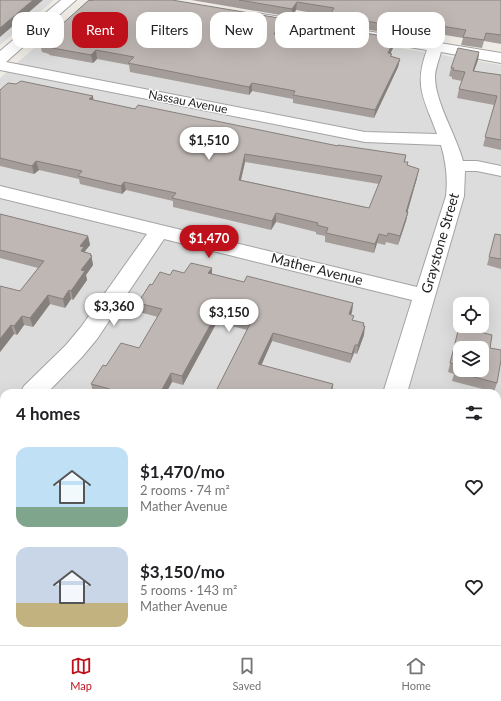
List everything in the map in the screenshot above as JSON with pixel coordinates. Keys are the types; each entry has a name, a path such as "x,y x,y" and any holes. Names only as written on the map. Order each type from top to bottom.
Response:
{"street":[{"path":"0,59 69,0"},
{"path":"267,18 377,37"},
{"name":"Graystone Street","path":"396,389 455,196 457,185 456,166 448,140 431,97 428,83 428,72 436,48"},
{"path":"442,48 501,58"},
{"name":"Nassau Avenue","path":"0,65 364,137 448,140"},
{"path":"456,166 477,166 501,171"},
{"name":"Mather Avenue","path":"0,192 425,296"},
{"path":"36,389 74,351 89,333 159,230"}],"shaded area":[{"path":"0,0 54,0 40,12 12,12 12,35 0,45"},
{"path":"89,0 115,0 186,12 136,12 136,48 202,48 202,15 210,16 210,48 267,48 267,26 275,27 275,48 369,48 369,43 377,44 377,48 400,48 501,65 501,389 0,389 0,78 34,48 64,48 64,22 72,15 72,48 128,48 128,12 75,12"}],"building":[{"path":"0,0 33,0 19,12 12,12 12,18 0,28"},
{"path":"89,0 172,0 243,12 210,12 210,48 267,48 267,16 275,17 275,48 369,48 369,34 377,35 377,48 390,48 388,53 392,54 390,56 400,59 375,110 293,95 295,91 252,83 249,87 128,63 134,57 96,50 91,55 52,48 64,48 64,22 72,15 72,48 128,48 128,12 76,12"},
{"path":"239,0 501,0 501,35 486,33 484,40 463,37 466,30 445,27 445,12 377,12 377,23 369,22 369,12 332,12 334,8 297,2 292,9"},
{"path":"458,48 479,52 473,71 501,75 501,140 485,137 497,96 459,89 465,72 453,70 454,68 451,68"},
{"path":"21,81 93,96 89,99 135,109 138,105 338,146 406,155 404,162 408,162 407,165 419,169 400,236 388,233 387,236 379,234 375,244 326,233 328,228 317,225 318,223 276,213 272,221 172,198 176,193 124,182 121,186 78,176 82,171 36,161 32,166 0,158 0,90 8,83 16,84","holes":["245,154 382,176 369,208 239,180"]},
{"path":"0,214 88,236 80,246 84,247 81,251 91,254 90,255 92,256 81,270 85,271 71,291 69,290 63,299 48,295 30,318 22,316 14,326 11,325 0,339 0,286 20,291 44,261 0,250"},
{"path":"495,234 501,235 501,259 489,257"},
{"path":"191,263 212,268 208,273 244,282 247,276 353,303 349,314 354,316 352,320 364,323 363,326 365,326 358,345 355,345 352,354 273,333 258,364 333,384 331,389 217,389 251,322 217,313 182,376 171,373 162,389 110,389 91,384 103,365 106,366 121,343 139,348 162,309 138,303 150,284 152,285 160,272 170,275 173,270 184,273"},
{"path":"458,333 484,333 492,335 490,348 501,350 501,360 497,383 474,377 489,377 489,341 456,341"},
{"path":"453,351 453,364 450,363"}]}
